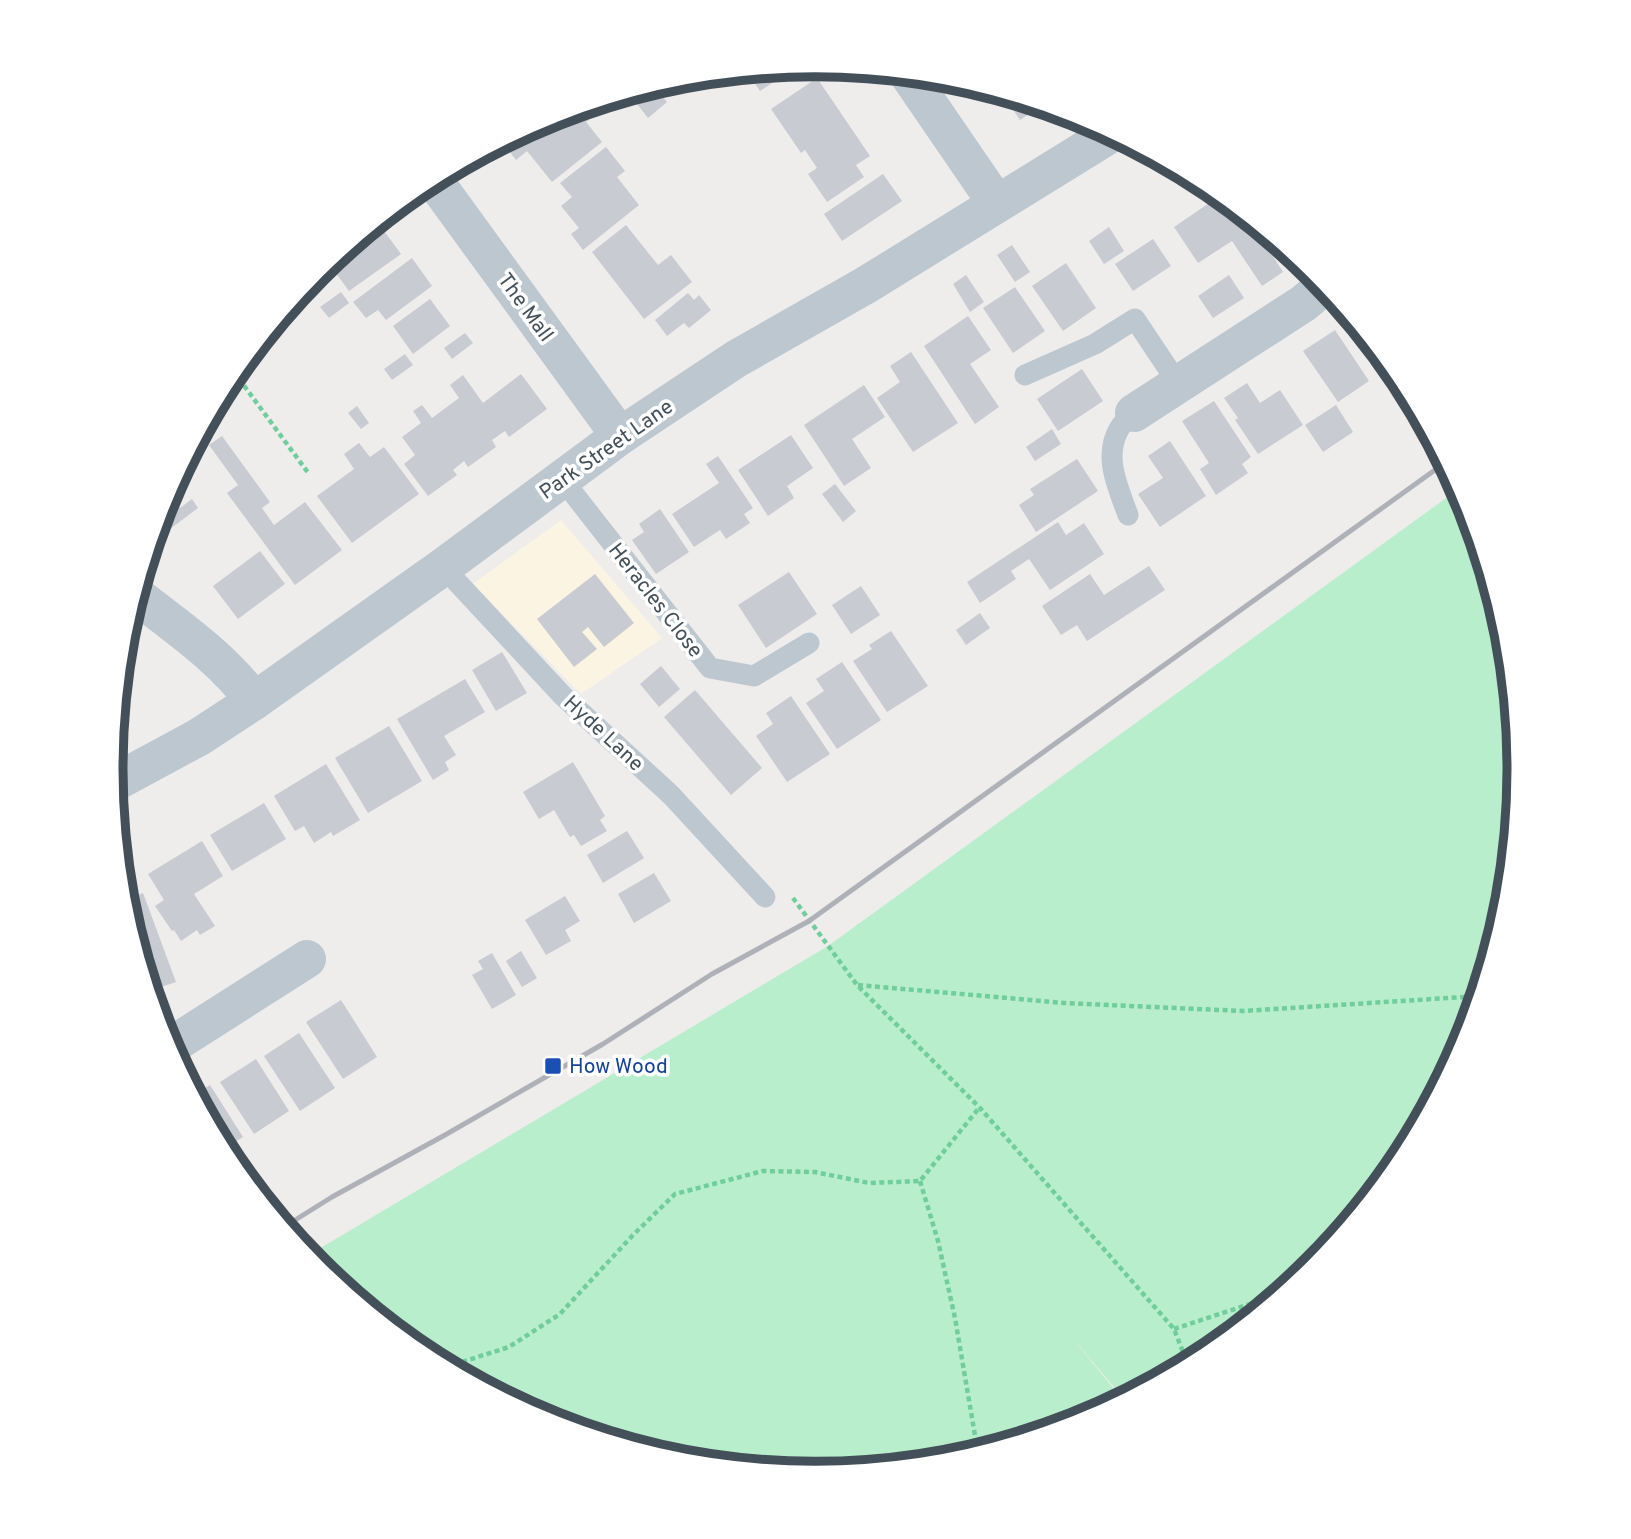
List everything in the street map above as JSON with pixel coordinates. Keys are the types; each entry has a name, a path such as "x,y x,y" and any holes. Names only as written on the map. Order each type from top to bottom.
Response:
{"street":[{"path":"915,84 997,204"},
{"name":"Park Street Lane","path":"123,778 199,737 254,701 443,567 620,436 736,359 866,285 1101,139"},
{"name":"The Mall","path":"440,188 620,436"},
{"path":"1134,413 1317,292"},
{"path":"144,601 216,658 254,701"},
{"path":"179,1042 307,958"}],"lane":[{"path":"1025,375 1095,344 1135,319 1179,384"},
{"path":"1128,515 1111,463 1113,443 1120,427 1134,413"},
{"name":"Heracles Close","path":"562,479 710,668 754,676 809,643"},
{"name":"Hyde Lane","path":"443,567 563,696 671,795 765,897"}],"path":[{"path":"242,382 310,474"},
{"path":"765,897 792,897 857,985 980,1108 1174,1329 1184,1355"},
{"path":"857,985 1064,1003 1243,1011 1469,997"},
{"path":"459,1363 509,1347 560,1314 675,1194 763,1171 814,1171 869,1183 919,1181 980,1108"},
{"path":"919,1181 938,1241 955,1318 976,1443"},
{"path":"1174,1329 1259,1301"}],"shaded area":[{"path":"561,520 662,638 581,694 473,584"}],"green space":[{"path":"1451,495 1471,547 1495,634 1507,724 1507,815 1495,905 1484,949 1471,992 1437,1076 1415,1116 1365,1191 1305,1259 1272,1290 1200,1345 1119,1392 1069,1334 1117,1393 1038,1425 951,1449 861,1461 770,1461 680,1449 636,1438 593,1425 509,1391 469,1369 394,1319 317,1250 828,946"}],"building":[{"path":"780,78 760,91 752,80"},
{"path":"817,78 870,156 856,165 864,177 827,202 808,174 817,168 805,150 801,153 771,109"},
{"path":"661,95 667,102 648,118 635,101"},
{"path":"1010,106 1032,112 1020,120"},
{"path":"586,116 589,120 586,122 602,142 552,182 527,151 516,160 507,149"},
{"path":"606,147 625,171 617,177 639,205 583,250 571,234 579,228 561,206 572,197 560,183"},
{"path":"883,174 902,201 842,241 824,214"},
{"path":"1211,202 1264,242 1283,272 1262,286 1232,241 1198,263 1174,227"},
{"path":"626,225 658,265 671,255 692,282 644,319 592,252"},
{"path":"1109,227 1124,251 1104,264 1089,241"},
{"path":"383,229 401,254 349,291 335,272"},
{"path":"1153,239 1171,266 1133,291 1115,264"},
{"path":"1012,245 1030,272 1015,282 997,255"},
{"path":"412,258 432,286 386,320 378,310 366,318 353,302"},
{"path":"1066,263 1096,308 1063,331 1032,286"},
{"path":"966,275 984,302 970,312 953,284"},
{"path":"1229,275 1244,298 1213,318 1198,296"},
{"path":"1015,287 1045,331 1013,353 983,308"},
{"path":"341,292 349,303 329,318 320,307"},
{"path":"688,293 694,300 699,295 711,310 689,328 684,323 667,336 655,320"},
{"path":"430,299 450,326 413,354 393,326"},
{"path":"968,316 991,350 970,364 999,407 975,424 924,346"},
{"path":"1335,330 1369,381 1338,402 1303,351"},
{"path":"465,333 473,343 452,359 444,348"},
{"path":"911,352 958,423 913,452 877,398 900,382 890,366"},
{"path":"405,354 413,365 392,380 384,369"},
{"path":"1082,369 1103,401 1058,431 1037,399"},
{"path":"521,374 547,409 509,437 505,431 492,440 496,447 468,467 464,461 453,470 457,475 428,496 404,464 415,455 402,437 421,423 413,411 422,405 432,418 459,398 450,385 463,375 483,403"},
{"path":"1247,383 1260,403 1280,390 1303,425 1258,454 1224,398"},
{"path":"864,385 885,417 852,439 871,468 844,486 804,425"},
{"path":"1214,401 1251,457 1242,464 1248,473 1216,495 1200,469 1209,463 1182,421"},
{"path":"1336,405 1353,432 1323,452 1305,425"},
{"path":"357,406 369,423 361,429 348,413"},
{"path":"1052,429 1061,444 1035,461 1026,447"},
{"path":"791,435 813,468 787,486 794,498 768,516 738,470"},
{"path":"222,436 270,502 262,508 274,525 305,502 342,550 295,585 227,493 238,485 209,445"},
{"path":"1170,441 1206,496 1160,527 1138,494 1163,478 1148,456"},
{"path":"359,443 370,457 384,447 419,494 352,543 317,496 354,469 344,454"},
{"path":"718,456 753,508 744,514 750,523 726,539 720,530 694,547 672,514 719,483 706,464"},
{"path":"1077,459 1098,491 1036,532 1019,505 1034,495 1030,489"},
{"path":"835,484 856,511 843,522 822,494"},
{"path":"192,499 198,508 165,532 176,503 180,508"},
{"path":"660,509 689,552 656,574 632,540 644,532 639,524"},
{"path":"1058,522 1066,535 1084,523 1104,554 1050,590 1029,559 1011,571 1016,579 980,603 967,582"},
{"path":"260,551 285,584 238,619 213,586"},
{"path":"1149,566 1165,590 1087,641 1077,625 1061,635 1042,606 1090,574 1104,595"},
{"path":"789,572 817,614 766,648 738,605"},
{"path":"595,574 634,623 604,647 588,627 582,632 597,649 574,667 537,619"},
{"path":"861,586 880,615 851,634 832,605"},
{"path":"980,613 990,628 966,645 956,630"},
{"path":"891,631 928,686 887,712 853,661 872,649 869,645"},
{"path":"502,652 527,693 496,711 472,670"},
{"path":"842,662 881,720 837,749 806,703 824,691 816,679"},
{"path":"661,666 680,689 659,707 640,684"},
{"path":"465,679 485,712 444,736 456,755 445,762 449,770 433,780 397,719"},
{"path":"695,690 762,768 731,795 664,717"},
{"path":"791,696 830,754 787,782 756,736 773,724 766,713"},
{"path":"389,726 422,781 368,813 335,758"},
{"path":"573,762 605,816 600,820 607,831 581,846 574,835 570,837 554,810 539,819 523,792"},
{"path":"326,764 360,820 333,836 331,832 314,843 304,826 295,831 274,796"},
{"path":"264,803 286,839 232,871 210,835"},
{"path":"627,831 644,858 603,883 587,855"},
{"path":"202,841 223,876 194,894 215,926 200,935 197,930 181,941 155,906 164,900 148,874"},
{"path":"654,873 671,901 634,923 618,894"},
{"path":"143,893 176,982 161,987 147,949 135,896"},
{"path":"565,896 580,921 565,930 571,941 546,955 525,920"},
{"path":"521,951 537,978 522,987 506,961"},
{"path":"492,953 516,995 492,1009 472,975 483,969 478,961"},
{"path":"341,1000 377,1057 343,1079 306,1022"},
{"path":"299,1033 335,1088 300,1111 264,1056"},
{"path":"256,1059 289,1111 254,1134 220,1082"},
{"path":"210,1085 243,1137 233,1143 202,1090"}],"railway":[{"path":"292,1222 603,1044 712,974 809,921 1439,467"}],"place":[{"name":"How Wood","path":"553,1066"}]}
